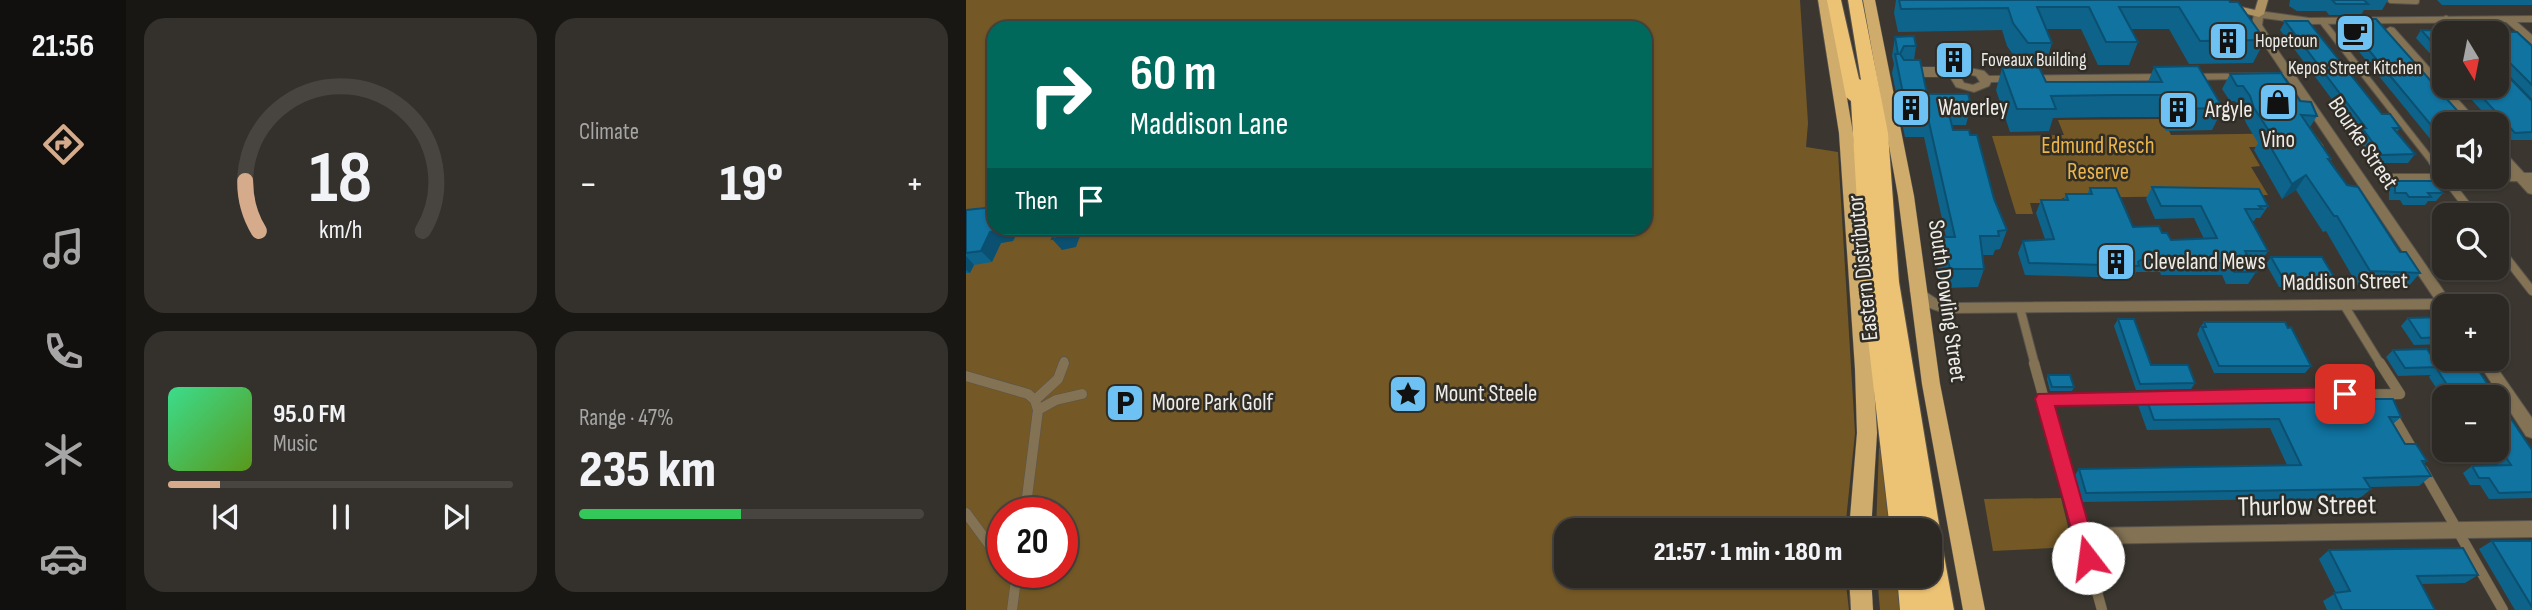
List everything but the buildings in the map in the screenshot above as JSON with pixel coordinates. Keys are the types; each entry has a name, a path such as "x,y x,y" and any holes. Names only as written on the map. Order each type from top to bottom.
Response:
{"highway":[{"path":"1834,0 1863,137"},
{"name":"Eastern Distributor","path":"1842,0 1863,137 1872,287 1901,518"},
{"name":"Eastern Distributor","path":"1868,0 1889,282 1925,518"},
{"path":"1911,588 1914,610"},
{"path":"1936,588 1940,610"}],"main road":[{"path":"1824,0 1846,133 1864,369 1867,433 1861,518"},
{"name":"South Dowling Street","path":"1868,0 1906,196 1921,329 1974,610"},
{"path":"2197,0 2259,13 2263,0"},
{"path":"1861,588 1862,610"}],"street":[{"path":"2259,13 2322,21 2532,19"},
{"name":"Bourke Street","path":"2259,13 2257,25 2439,294"},
{"path":"2508,19 2532,41"},
{"path":"2390,30 2463,112"},
{"path":"1897,72 1976,71 1986,79 2291,76"},
{"path":"1960,72 1955,80 1969,89 1983,87 1986,79"},
{"path":"2509,162 2526,177 2532,190"},
{"path":"2393,178 2432,177"},
{"name":"Maddison Street","path":"1917,291 1926,302 1938,308 2432,305"},
{"path":"1921,329 1952,308"},
{"path":"2491,371 2532,431"},
{"name":"Thurlow Street","path":"2083,536 2532,529"}],"lane":[{"path":"2391,0 2416,1"},
{"path":"2322,21 2432,161"},
{"path":"2454,189 2465,203"},
{"path":"2509,261 2532,291"},
{"path":"2304,395 2400,394 2344,305"},
{"path":"2020,308 2102,610"},
{"path":"1035,400 1053,386 1063,373 1063,361"},
{"path":"966,376 1028,394 1035,400 1038,410 1027,497"},
{"path":"1038,410 1056,400 1082,394"},
{"path":"2044,399 2167,397"},
{"path":"2393,416 2503,610"},
{"path":"966,513 987,541"},
{"path":"1012,610 1015,588"}],"green space":[{"path":"966,0 1800,0 1808,123 1806,147 1838,152 1855,433 1846,518 1554,518 1554,588 1846,588 1849,610 966,610"},
{"name":"Edmund Resch Reserve","path":"2163,119 2171,135 2314,133 2324,146 2249,147 2260,166 2251,167 2268,195 2062,198 2063,203 2030,203 2033,214 2016,214 1992,136 2064,135 2058,120"},
{"path":"1879,448 1882,449 1891,518 1876,518"},
{"path":"2061,498 2073,547 1993,551 1984,499"},
{"path":"1878,588 1899,588 1902,610 1880,610"}],"place":[{"name":"Kepos Street Kitchen","path":"2355,33"},
{"name":"Hopetoun","path":"2228,41"},
{"name":"Foveaux Building","path":"1954,60"},
{"name":"Vino","path":"2278,102"},
{"name":"Waverley","path":"1911,108"},
{"name":"Argyle","path":"2178,110"},
{"name":"Cleveland Mews","path":"2116,262"},
{"name":"Mount Steele","path":"1408,394"},
{"name":"Moore Park Golf","path":"1125,403"}],"route":[{"path":"2088,558 2044,399 2345,394"}]}
